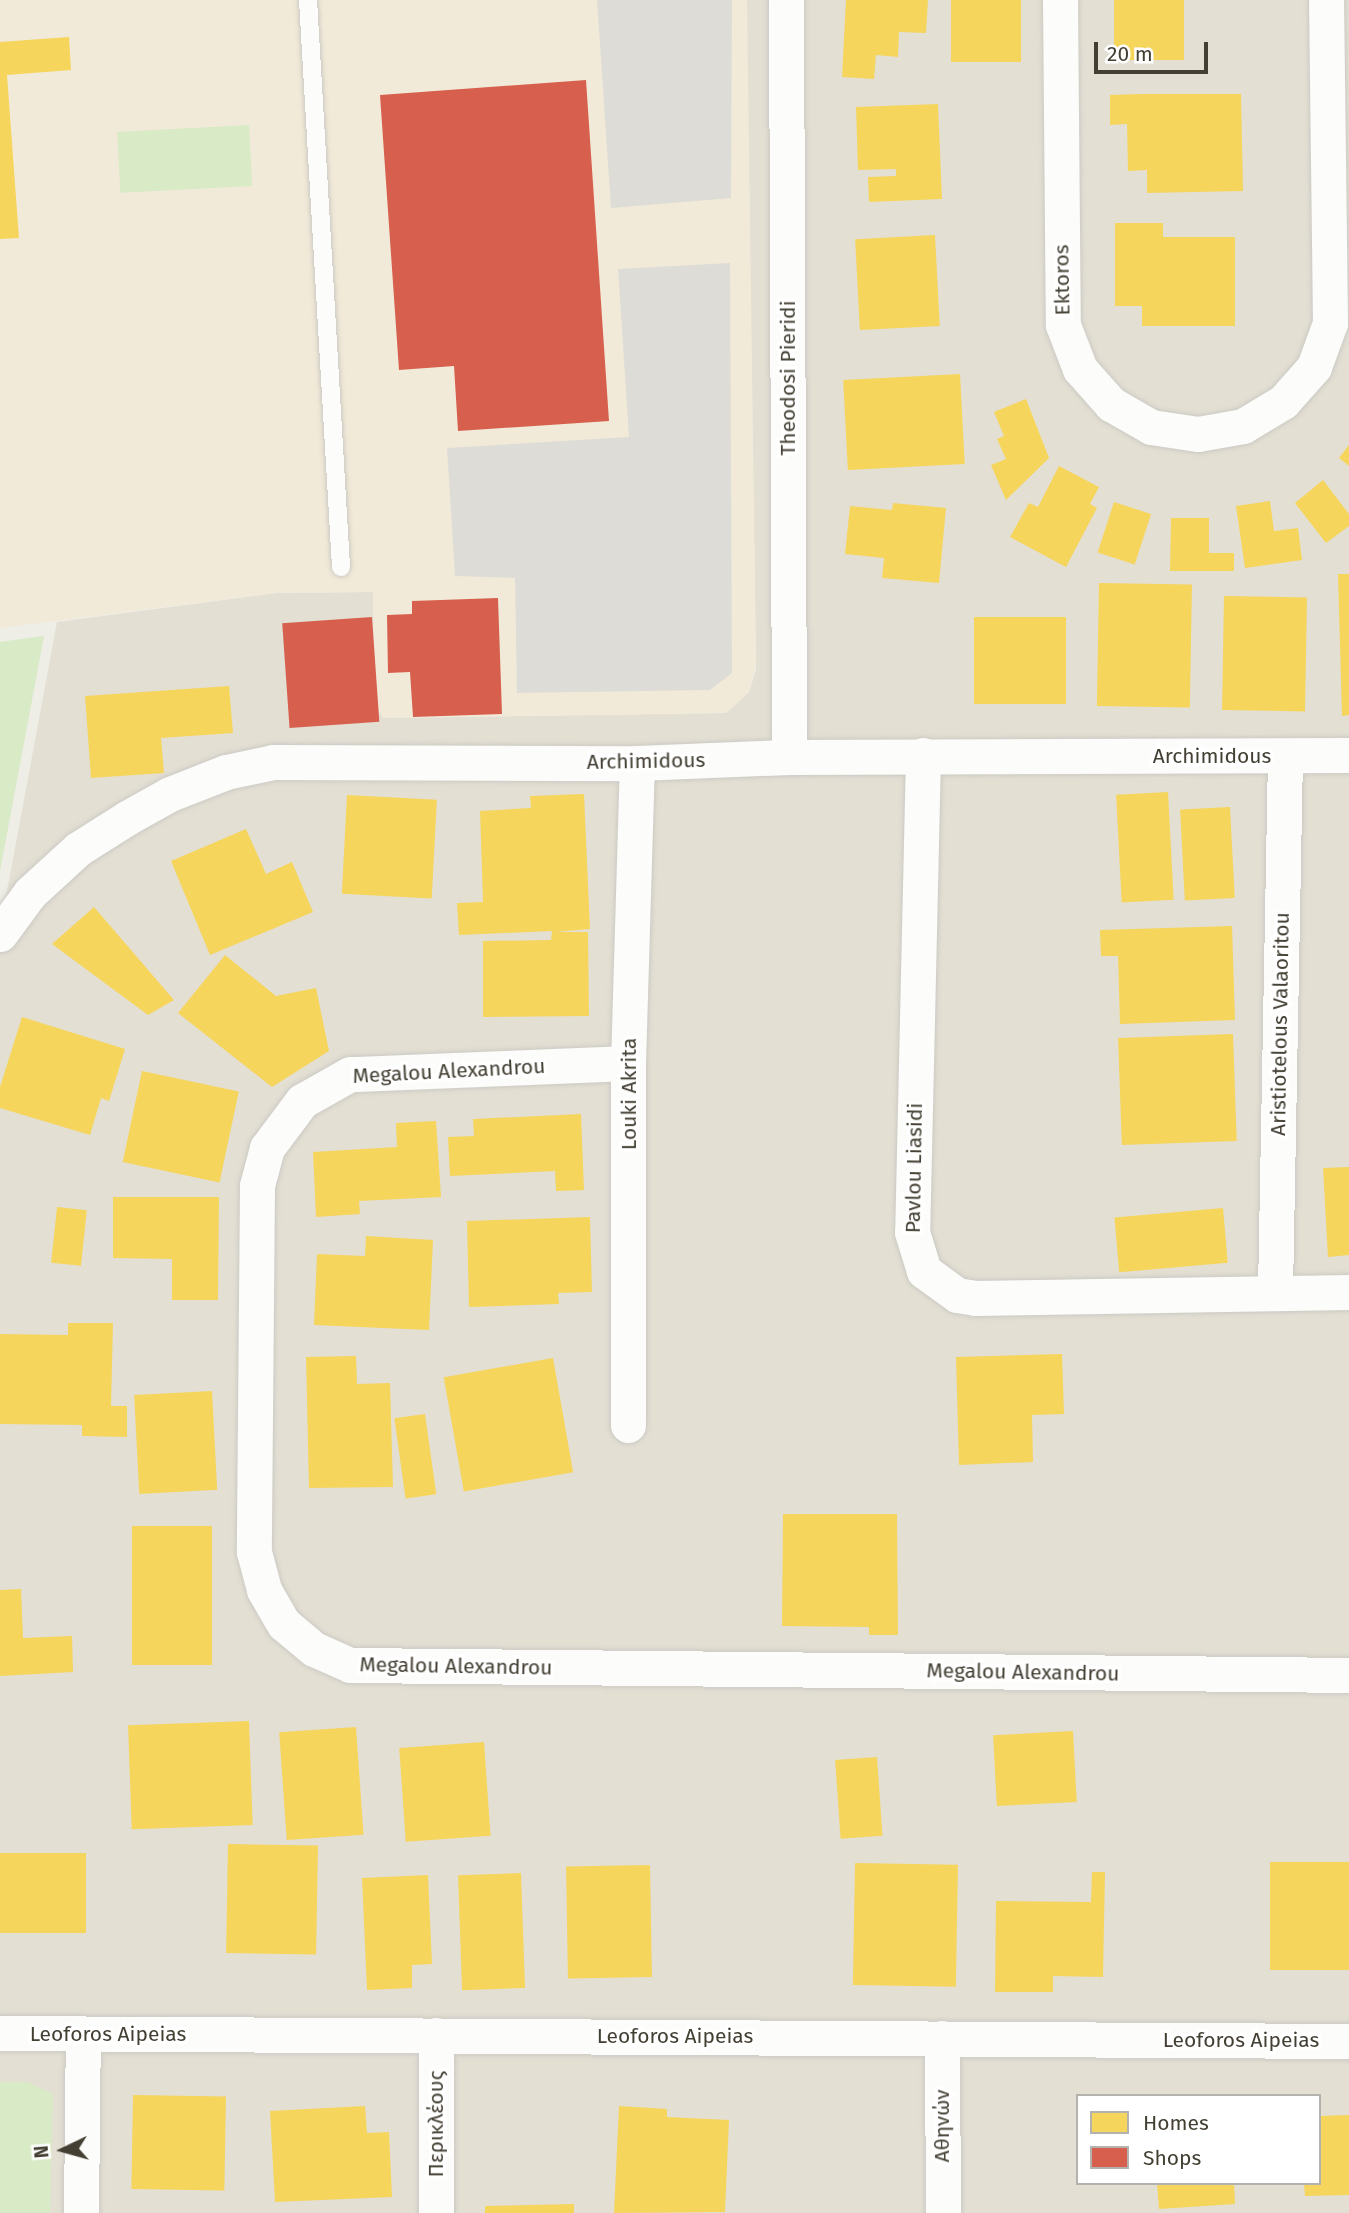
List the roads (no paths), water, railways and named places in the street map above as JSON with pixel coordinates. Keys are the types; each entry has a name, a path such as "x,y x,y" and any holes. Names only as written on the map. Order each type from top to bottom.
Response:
{"street":[{"name":"Theodosi Pieridi","path":"786,0 789,757"},
{"name":"Ektoros","path":"1060,0 1063,326 1080,369 1111,404 1151,427 1198,434 1243,426 1283,402 1314,367 1330,323 1326,0"},
{"name":"Archimidous","path":"0,933 30,893 78,849 170,794 226,772 273,762 324,760 637,763 923,755 1349,755"},
{"name":"Pavlou Liasidi","path":"923,755 912,1232 924,1271 957,1295 976,1298 1275,1291 1349,1292"},
{"name":"Aristiotelous Valaoritou","path":"1275,1291 1284,756"},
{"name":"Louki Akrita","path":"628,1425 628,1063 637,763"},
{"name":"Megalou Alexandrou","path":"628,1063 350,1074 302,1101 287,1115 267,1148 257,1186 254,1552 264,1590 277,1613 314,1649 350,1665 1349,1675"},
{"name":"Leoforos Aipeias","path":"0,2033 1349,2041"},
{"path":"81,2213 83,2034"},
{"name":"Περικλέους","path":"436,2035 436,2213"},
{"name":"Αθηνών","path":"942,2038 943,2213"}],"lane":[{"path":"308,0 341,567"}]}
